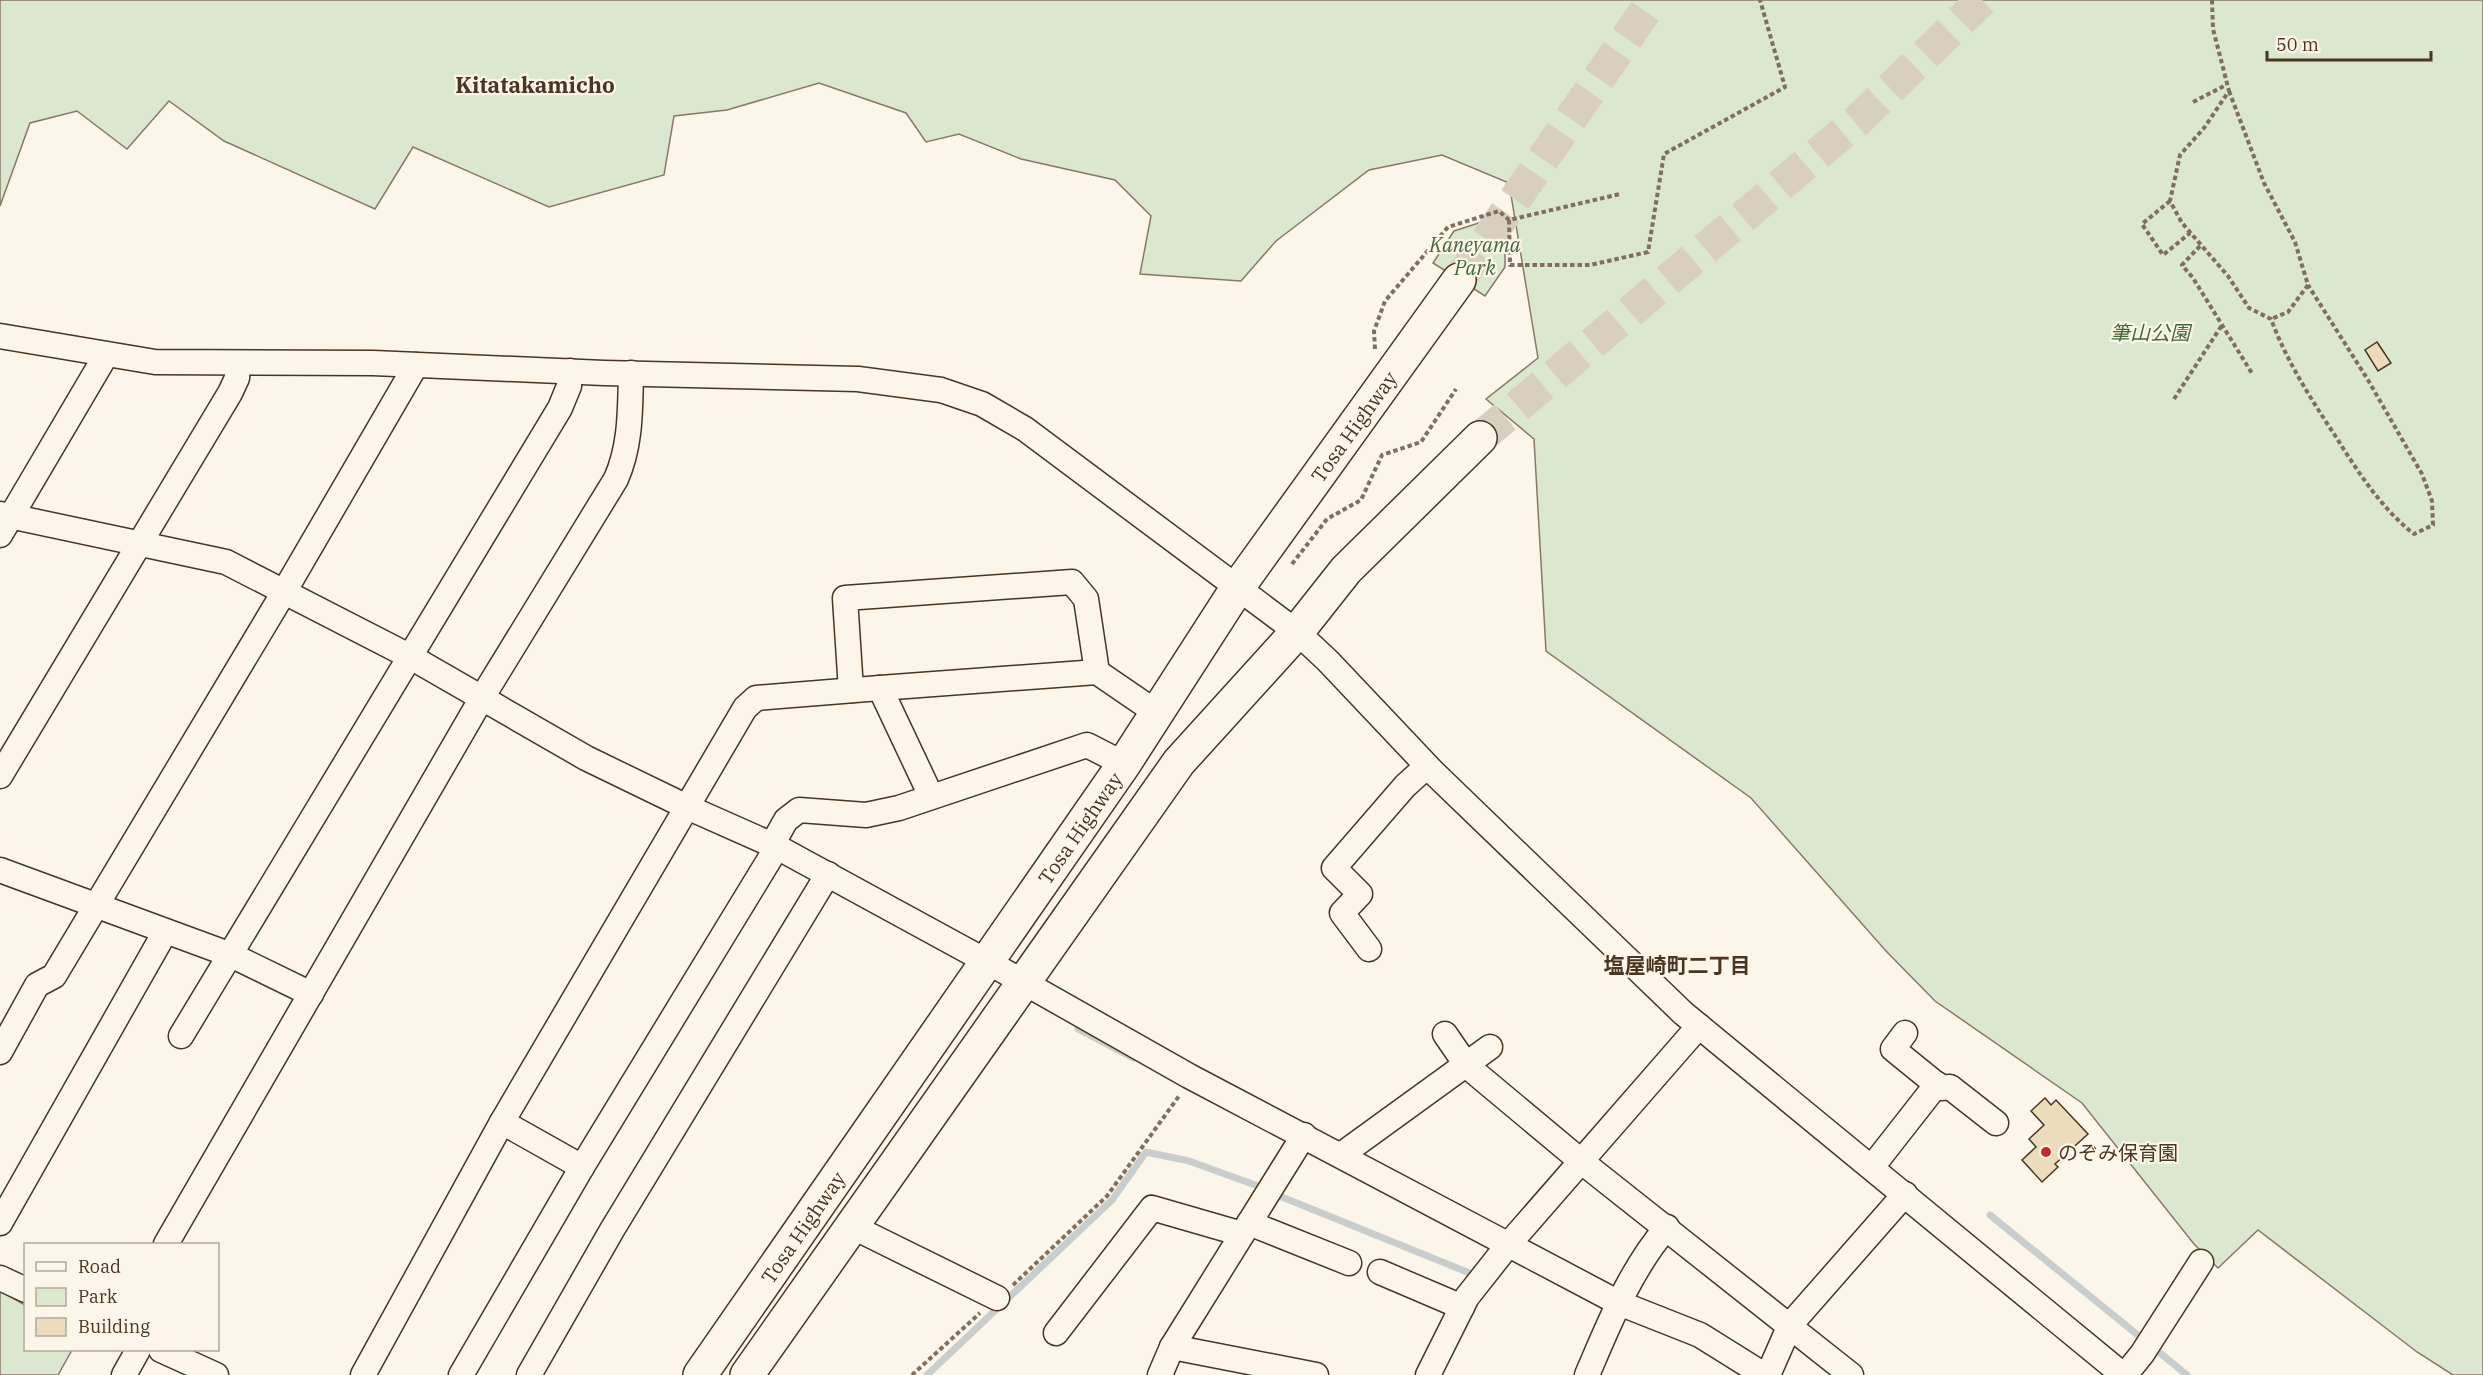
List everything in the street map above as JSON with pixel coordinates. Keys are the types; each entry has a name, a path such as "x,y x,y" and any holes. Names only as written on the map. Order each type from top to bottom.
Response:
{"highway":[{"name":"Tosa Highway","path":"700,1375 1124,764 1238,587 1459,280"},
{"name":"Tosa Highway","path":"747,1375 1179,762 1297,632 1346,570 1480,438"}],"street":[{"path":"0,336 155,362 416,365 858,379 941,390 982,404 1025,429 1297,632 1328,661 1427,766 1699,1026 2124,1375 2142,1354 2201,1262"},
{"path":"106,355 4,522 139,544 226,562 483,696 586,758 775,846 828,874 1189,1076 1508,1245 1619,1303 1700,1335 1766,1375 1790,1325 1905,1194"},
{"path":"0,776 230,393 237,378 238,363"},
{"path":"0,1052 6,1027 37,985 54,976 284,592 416,365"},
{"path":"181,1036 561,408 569,386 570,371"},
{"path":"167,1243 483,696 616,478 625,458 631,373"},
{"path":"851,690 845,598 1072,582 1086,599 1097,672"},
{"path":"363,1375 502,1122 744,708 756,698 1097,672 1157,713"},
{"path":"880,688 931,796"},
{"path":"461,1375 582,1167 775,846 786,820 799,810 866,814 899,808 1087,746 1124,764"},
{"path":"1369,948 1342,913 1360,894 1334,868 1405,786 1427,766"},
{"path":"0,870 231,955 311,994"},
{"path":"529,1375 612,1230 828,874"},
{"path":"0,1224 165,932"},
{"path":"1428,1375 1467,1297 1508,1245 1699,1026"},
{"path":"1905,1033 1893,1049 1941,1088 1950,1088 1996,1123"},
{"path":"1445,1034 1467,1065 1582,1162 1667,1227 1851,1375"},
{"path":"1341,1155 1490,1047"},
{"path":"1872,1167 1937,1084"},
{"path":"502,1122 582,1167"},
{"path":"1160,1375 1172,1347 1304,1136"},
{"path":"1056,1333 1152,1208 1246,1228 1349,1263"},
{"path":"851,1226 997,1298"},
{"path":"1587,1375 1619,1303 1648,1248 1667,1227"},
{"path":"1380,1272 1462,1307"},
{"path":"0,1278 24,1289"},
{"path":"1172,1347 1316,1375"},
{"path":"124,1375 137,1351"},
{"path":"163,1351 216,1375"}],"path":[{"path":"1375,351 1374,331 1385,301 1448,227 1499,211 1509,220 1510,265 1590,265 1648,252 1664,154 1785,87 1760,0"},
{"path":"2170,201 2190,233 2228,276 2249,308 2271,319 2282,347 2305,390 2361,475 2396,520 2414,534 2433,525 2432,501 2422,474 2368,380 2308,285 2295,242 2264,183 2226,86 2213,29 2212,0"},
{"path":"2193,102 2226,86"},
{"path":"2190,233 2163,255 2142,224 2170,201 2180,155 2204,128 2229,92"},
{"path":"1509,220 1620,194"},
{"path":"2200,246 2182,265 2253,375"},
{"path":"2271,319 2288,312 2308,285"},
{"path":"2174,399 2222,325"},
{"path":"1292,564 1327,519 1361,500 1382,455 1420,442 1456,388"},
{"path":"912,1375 1004,1294 1107,1196 1182,1092 1189,1076"}],"green space":[{"name":"筆山公園","path":"0,0 2483,0 2483,1375 2453,1375 2417,1352 2258,1230 2218,1268 2194,1244 2082,1103 1935,1001 1886,951 1751,798 1546,651 1534,439 1486,399 1538,358 1509,183 1442,155 1369,170 1276,241 1241,281 1140,274 1151,216 1115,180 1021,159 959,134 926,142 906,113 819,83 727,110 674,116 664,175 549,207 413,147 375,209 224,141 169,101 127,149 77,111 30,123 0,206"},
{"name":"Kaneyama Park","path":"1497,217 1505,225 1505,267 1485,296 1433,263 1454,231"},
{"path":"0,1291 24,1304 24,1351 71,1351 58,1375 0,1375"}],"building":[{"path":"2377,342 2391,363 2378,371 2365,350"},
{"path":"2045,1098 2051,1105 2056,1100 2088,1134 2055,1164 2058,1167 2042,1182 2022,1160 2036,1147 2029,1139 2044,1125 2031,1111"}],"waterway":[{"path":"1078,1029 1133,1058"},
{"path":"927,1375 1112,1200 1146,1152 1189,1161 1258,1186"},
{"path":"1277,1195 1472,1274"},
{"path":"1990,1215 2187,1375"}],"tunnel":[{"path":"1459,280 1653,0"},
{"path":"1480,438 1857,121 1982,0"}],"place":[{"name":"のぞみ保育園","path":"2046,1152"}],"district":[{"name":"Kitatakamicho","path":"535,84"},
{"name":"塩屋崎町二丁目","path":"1677,965"}]}
